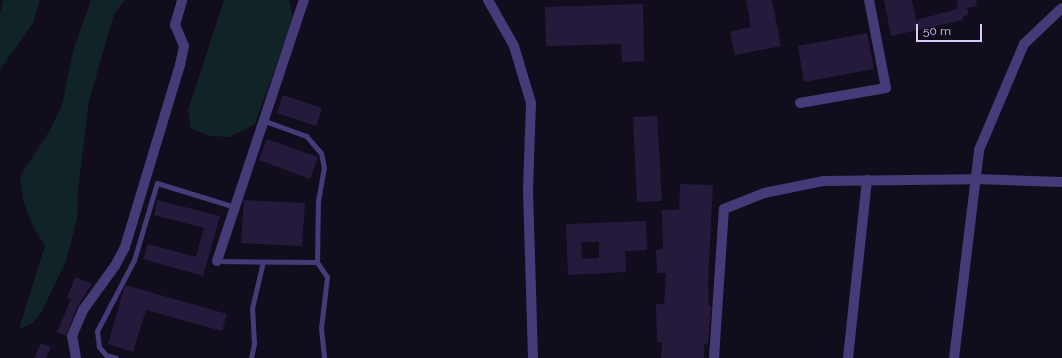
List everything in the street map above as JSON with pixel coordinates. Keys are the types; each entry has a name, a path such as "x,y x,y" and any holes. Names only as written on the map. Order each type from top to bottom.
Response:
{"street":[{"path":"76,358 72,336 83,310 115,266 125,247 180,65 184,46 175,25 182,0"},
{"path":"217,261 265,121 304,0"},
{"path":"488,0 514,46 531,103 528,190 533,358"},
{"path":"800,103 886,88 869,0"},
{"path":"954,358 979,150 1024,44 1062,8"},
{"path":"714,358 724,209 764,193 803,184 867,180 976,179 1062,182"},
{"path":"848,358 867,180"}],"lane":[{"path":"265,121 306,136 321,153 324,168 318,201 317,262 327,277 321,328 324,358"},
{"path":"116,358 106,355 99,347 97,331 134,260 157,183 235,207"},
{"path":"217,261 317,262"},
{"path":"251,358 254,344 252,308 262,262"}],"green space":[{"path":"3,0 40,0 33,23 0,70 0,14"},
{"path":"91,0 125,0 114,14 89,101 78,190 77,219 66,261 42,311 33,323 19,329 45,245 34,229 24,204 20,176 50,130 62,105 73,51"},
{"path":"224,0 289,0 293,19 255,124 230,137 211,136 191,129 188,110"}],"building":[{"path":"746,0 772,0 781,46 735,55 730,32 751,27"},
{"path":"884,0 912,0 916,20 958,9 957,0 976,0 977,6 967,8 969,15 963,16 963,20 891,36"},
{"path":"643,4 644,61 622,62 621,44 546,46 545,7"},
{"path":"867,33 874,69 804,82 798,46"},
{"path":"283,95 322,108 316,126 277,113"},
{"path":"657,116 662,201 637,202 633,117"},
{"path":"267,139 318,157 310,179 259,160"},
{"path":"680,184 713,185 708,283 709,306 711,306 708,344 704,344 704,358 661,358 662,343 657,342 656,304 664,304 666,273 657,273 656,250 663,249 662,210 679,210"},
{"path":"157,200 220,216 203,276 143,259 148,244 196,257 204,228 154,215"},
{"path":"244,200 305,203 302,246 241,243"},
{"path":"646,221 647,250 625,251 626,272 568,275 566,224","holes":["581,242 599,242 599,258 582,259"]},
{"path":"75,277 92,284 77,307 66,336 57,332 71,299 67,298"},
{"path":"125,285 227,314 222,331 146,310 133,352 108,344"},
{"path":"41,343 51,347 46,358 34,358"}]}
